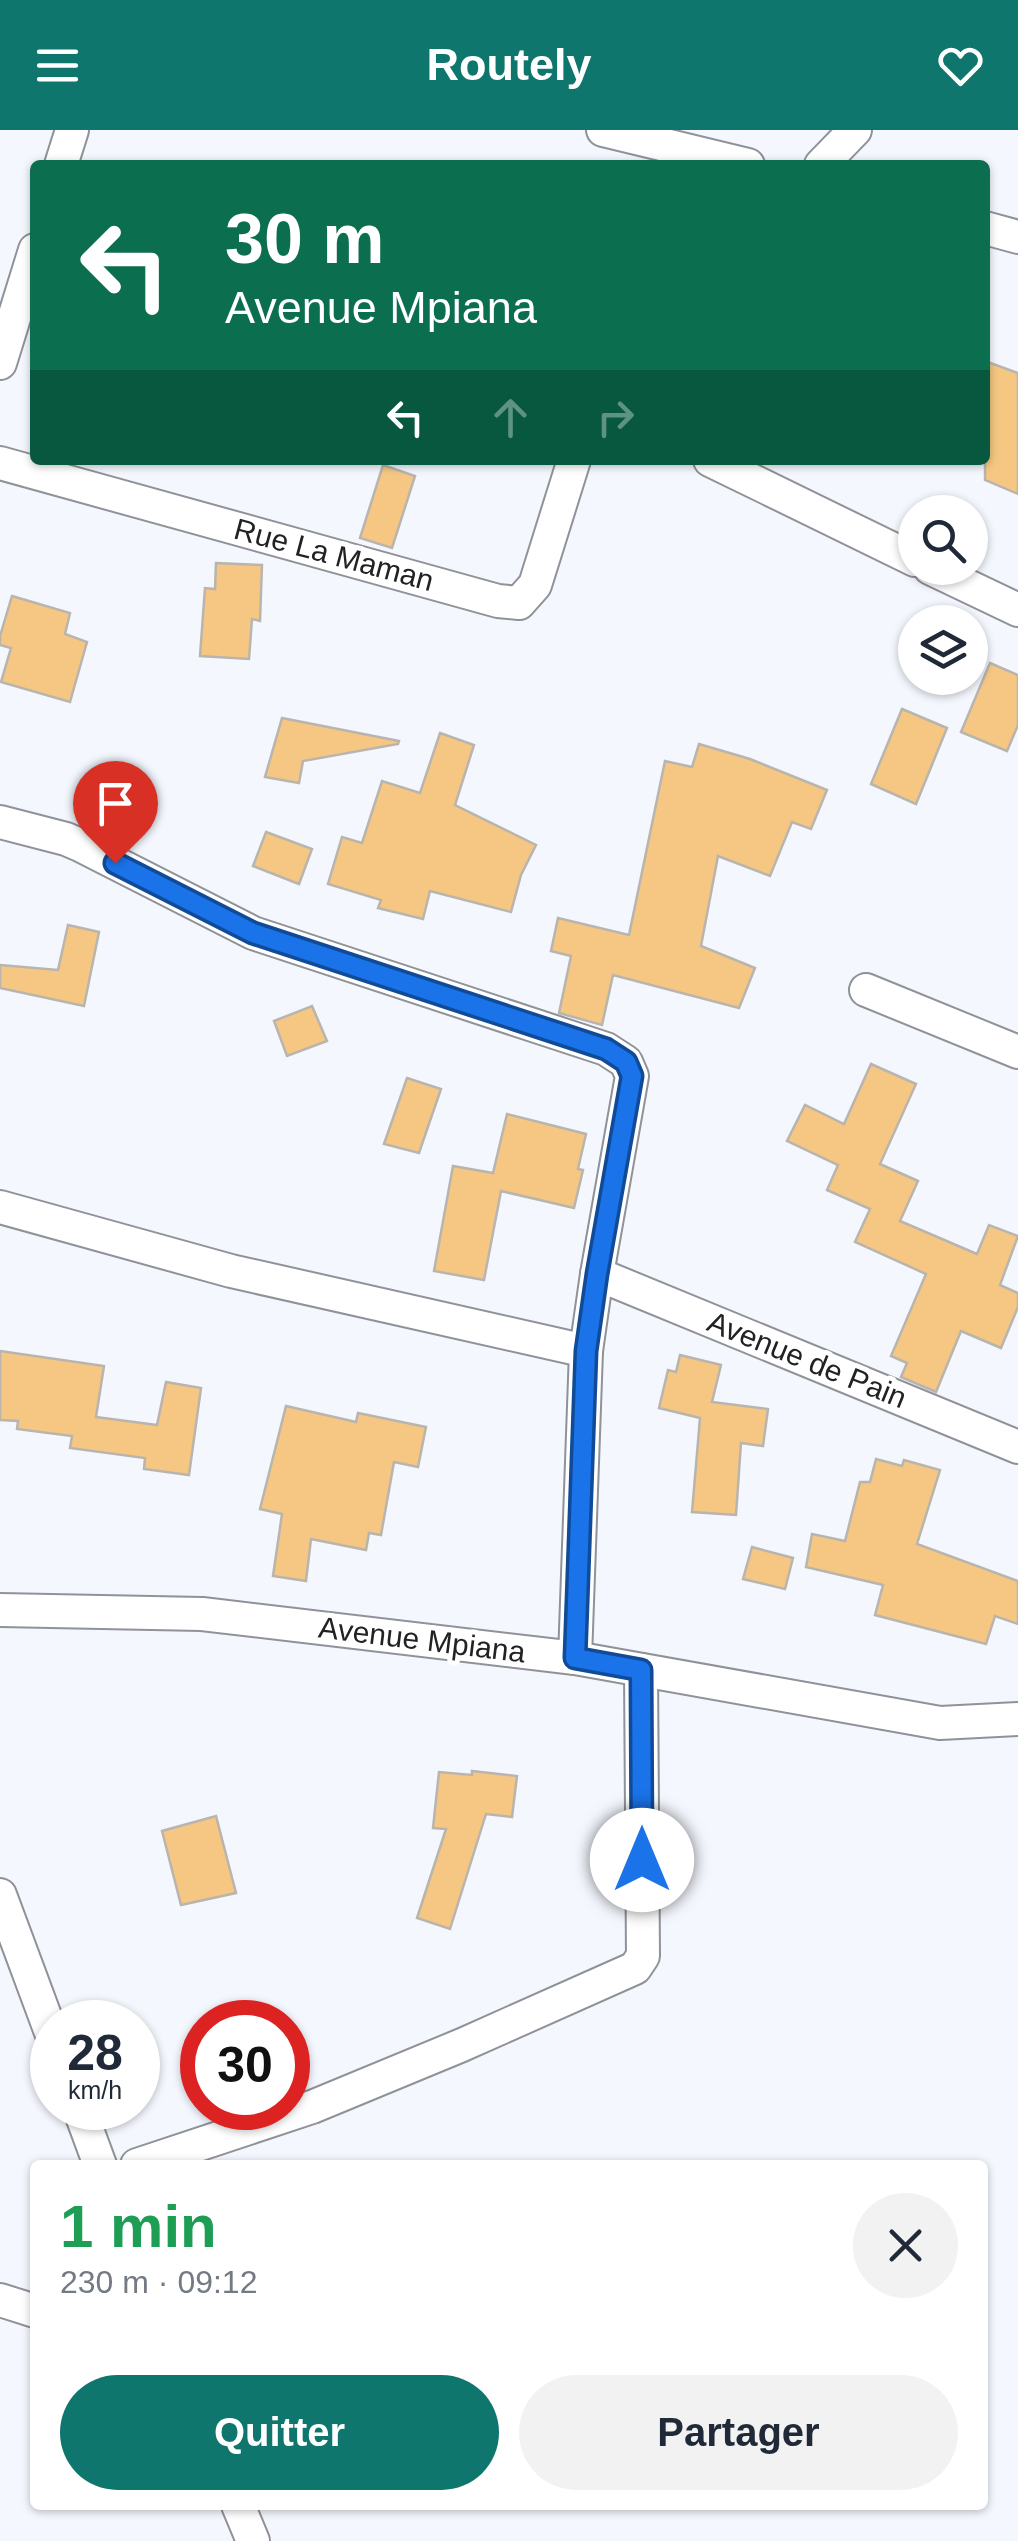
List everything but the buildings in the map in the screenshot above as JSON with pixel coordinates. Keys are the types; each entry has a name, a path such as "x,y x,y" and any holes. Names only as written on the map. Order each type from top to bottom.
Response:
{"street":[{"path":"63,160 72,130"},
{"path":"603,130 633,152 704,160"},
{"path":"826,160 855,130"},
{"path":"990,229 1018,237"},
{"path":"0,363 30,266"},
{"name":"Rue La Maman","path":"0,463 519,603 535,585 572,465"},
{"path":"720,465 898,552"},
{"path":"966,585 1018,610"},
{"path":"0,822 66,839 253,933 606,1049 626,1062 632,1076 586,1351 575,1658"},
{"path":"866,990 1018,1052"},
{"path":"0,1207 231,1271 586,1351"},
{"name":"Avenue de Pain","path":"597,1274 1018,1447"},
{"name":"Avenue Mpiana","path":"0,1610 202,1614 575,1658 940,1722 1018,1719"},
{"path":"152,2160 312,2107 636,1968 643,1956 641,1670"},
{"path":"0,1894 39,2000"},
{"path":"87,2130 98,2160"},
{"path":"0,2300 30,2309"},
{"path":"240,2510 254,2541"}],"route":[{"path":"115,863 253,933 606,1049 626,1062 632,1076 586,1351 575,1658 641,1670 642,1860"}]}
